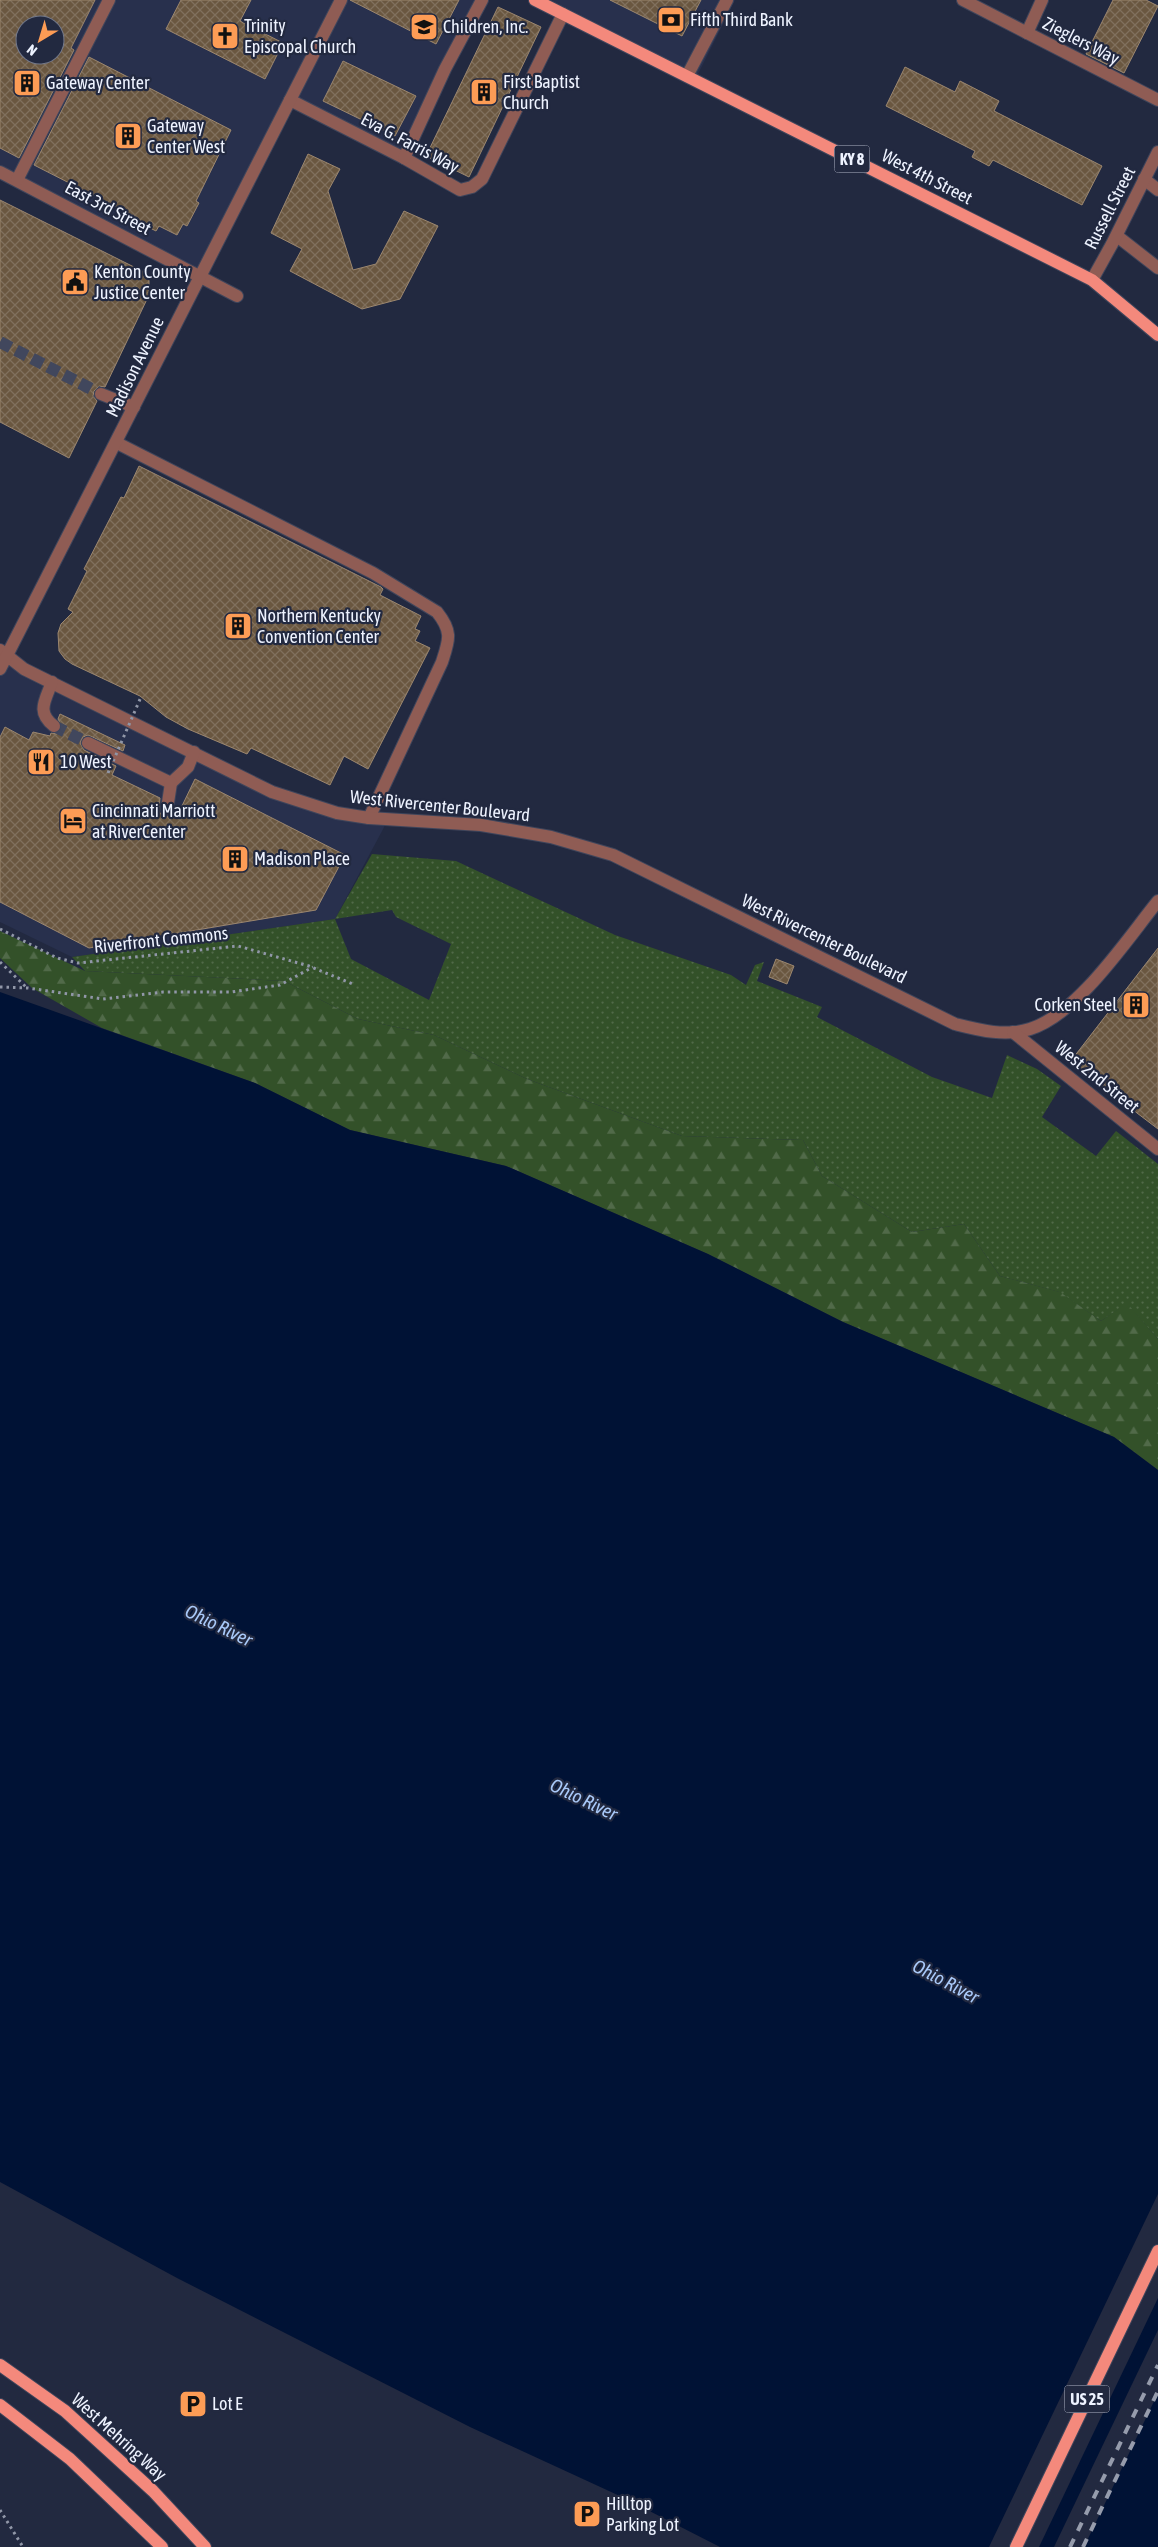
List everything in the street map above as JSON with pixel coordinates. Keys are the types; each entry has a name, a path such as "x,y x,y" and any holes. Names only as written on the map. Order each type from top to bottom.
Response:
{"main road":[{"name":"West 4th Street","path":"535,0 1092,280 1158,335"},
{"name":"US 25","path":"1016,2547 1158,2251"},
{"name":"West Mehring Way","path":"0,2365 64,2411 153,2491 205,2547"},
{"path":"0,2404 70,2459 162,2547"}],"street":[{"path":"17,180 109,0"},
{"name":"Madison Avenue","path":"0,669 3,653 117,443 341,0"},
{"path":"404,158 445,69 482,0"},
{"path":"687,76 727,0"},
{"name":"Zieglers Way","path":"962,0 985,5 1027,33 1158,100"},
{"path":"1027,33 1042,0"},
{"name":"Eva G. Farris Way","path":"290,100 404,158 460,190 472,187 482,179 563,14"},
{"name":"Russell Street","path":"1092,280 1158,152"},
{"name":"East 3rd Street","path":"0,172 199,278 237,296"},
{"path":"1144,179 1158,190"},
{"path":"1116,236 1158,268"},
{"path":"101,394 134,408"},
{"path":"117,443 373,573 438,612 444,620 450,637 442,662 369,818"},
{"name":"West Rivercenter Boulevard","path":"3,653 24,669 272,792 337,812 369,818 481,825 551,837 613,855 955,1024 989,1032 1013,1032 1031,1029 1060,1014 1089,987 1158,900"},
{"path":"52,682 43,707 46,720 54,726"},
{"path":"88,743 171,783"},
{"path":"167,809 171,783 188,767 194,752"},
{"name":"West 2nd Street","path":"1013,1032 1158,1149"}],"path":[{"path":"108,773 141,697"},
{"name":"Riverfront Commons","path":"0,929 57,958 78,963 238,946 312,967 355,985"},
{"path":"0,962 28,988"},
{"path":"0,987 28,988 103,999 163,992 231,992 280,985 312,967"},
{"path":"0,2510 23,2547"}],"shaded area":[{"path":"0,0 482,0 404,158 290,100 199,278 0,172"},
{"path":"535,0 735,0 695,80"},
{"path":"0,650 272,792 389,818 335,919 72,957 0,922"}],"green space":[{"path":"372,854 456,861 615,935 731,975 746,985 755,965 764,962 757,981 822,1007 817,1017 932,1077 992,1098 1007,1055 1037,1069 1061,1086 1042,1117 1096,1156 1116,1131 1158,1164 1158,1339 1127,1304 1101,1321 1059,1292 1000,1276 964,1224 912,1232 822,1176 803,1140 682,1136 527,1079 434,1035 358,1019 284,981 85,971 72,957 335,919","holes":["392,910 396,917 451,944 429,1000 351,959 335,919"]},
{"path":"0,931 85,971 284,981 358,1019 434,1035 527,1079 682,1136 803,1140 822,1176 912,1232 964,1224 1000,1276 1060,1292 1101,1321 1127,1303 1158,1339 1158,1470 1114,1437 843,1322 708,1254 506,1166 350,1130 255,1083 102,1028 32,988 0,958"}],"water":[{"name":"Ohio River","path":"0,992 255,1083 350,1130 506,1166 708,1254 843,1322 1114,1437 1158,1470 1158,2547 720,2547 622,2497 470,2427 177,2278 0,2182"}],"pier":[{"path":"1158,2194 1158,2298 1039,2547 989,2547"},
{"path":"1158,2330 1158,2393 1084,2547 1054,2547"}],"building":[{"name":"Gateway Center","path":"0,0 95,0 71,48 74,50 19,158 0,148"},
{"name":"Trinity Episcopal Church","path":"181,0 251,0 240,21 283,43 265,79 166,29"},
{"name":"Children, Inc.","path":"350,0 459,0 436,44"},
{"name":"Fifth Third Bank","path":"610,0 701,0 682,36"},
{"path":"1113,0 1146,0 1158,6 1124,73 1086,54"},
{"name":"First Baptist Church","path":"498,7 541,27 469,177 426,156"},
{"name":"Gateway Center West","path":"89,57 231,130 196,201 199,203 187,226 183,224 177,235 159,226 156,231 132,219 134,216 34,165"},
{"path":"343,61 416,96 395,136 323,101"},
{"path":"905,67 955,92 960,81 999,101 994,111 1102,166 1082,205 993,160 989,166 972,157 975,151 886,106"},
{"path":"308,154 340,169 328,191 353,270 376,264 404,211 438,226 400,299 362,309 290,271 302,249 271,233"},
{"path":"0,200 144,272 149,278 149,295 105,387 99,386 94,391 93,396 97,401 69,458 0,422"},
{"name":"Northern Kentucky Convention Center","path":"139,466 381,587 383,589 380,595 421,616 415,629 420,631 415,641 430,648 368,769 344,756 330,785 251,748 247,754 188,729 166,717 140,696 65,659 59,651 58,633 61,624 73,612 68,609 87,571 84,569 121,497 124,498"},
{"path":"60,714 125,745 123,751 88,735 83,737 80,743 84,750 116,766 112,775 160,798 159,811 162,816 169,817 173,814 176,806 181,808 195,779 345,855 316,910 89,948 0,902 0,737 5,727 29,740 33,732 50,736 51,733 57,734 62,727 58,719"},
{"name":"Corken Steel","path":"1158,948 1158,1129 1070,1062"},
{"path":"776,959 794,966 787,984 769,977"}],"tunnel":[{"path":"0,342 101,394"},
{"path":"54,726 88,743"}],"railway":[{"path":"1070,2547 1158,2365"},
{"path":"1083,2547 1158,2391"}],"place":[{"name":"Fifth Third Bank","path":"671,20"},
{"name":"Children, Inc.","path":"424,27"},
{"name":"Trinity Episcopal Church","path":"225,36"},
{"name":"Gateway Center","path":"27,83"},
{"name":"First Baptist Church","path":"484,92"},
{"name":"Gateway Center West","path":"128,136"},
{"name":"Kenton County Justice Center","path":"75,282"},
{"name":"Northern Kentucky Convention Center","path":"238,626"},
{"name":"10 West","path":"41,762"},
{"name":"Cincinnati Marriott at RiverCenter","path":"73,821"},
{"name":"Madison Place","path":"235,859"},
{"name":"Corken Steel","path":"1136,1005"},
{"name":"Lot E","path":"193,2404"},
{"name":"Hilltop Parking Lot","path":"587,2514"}]}
